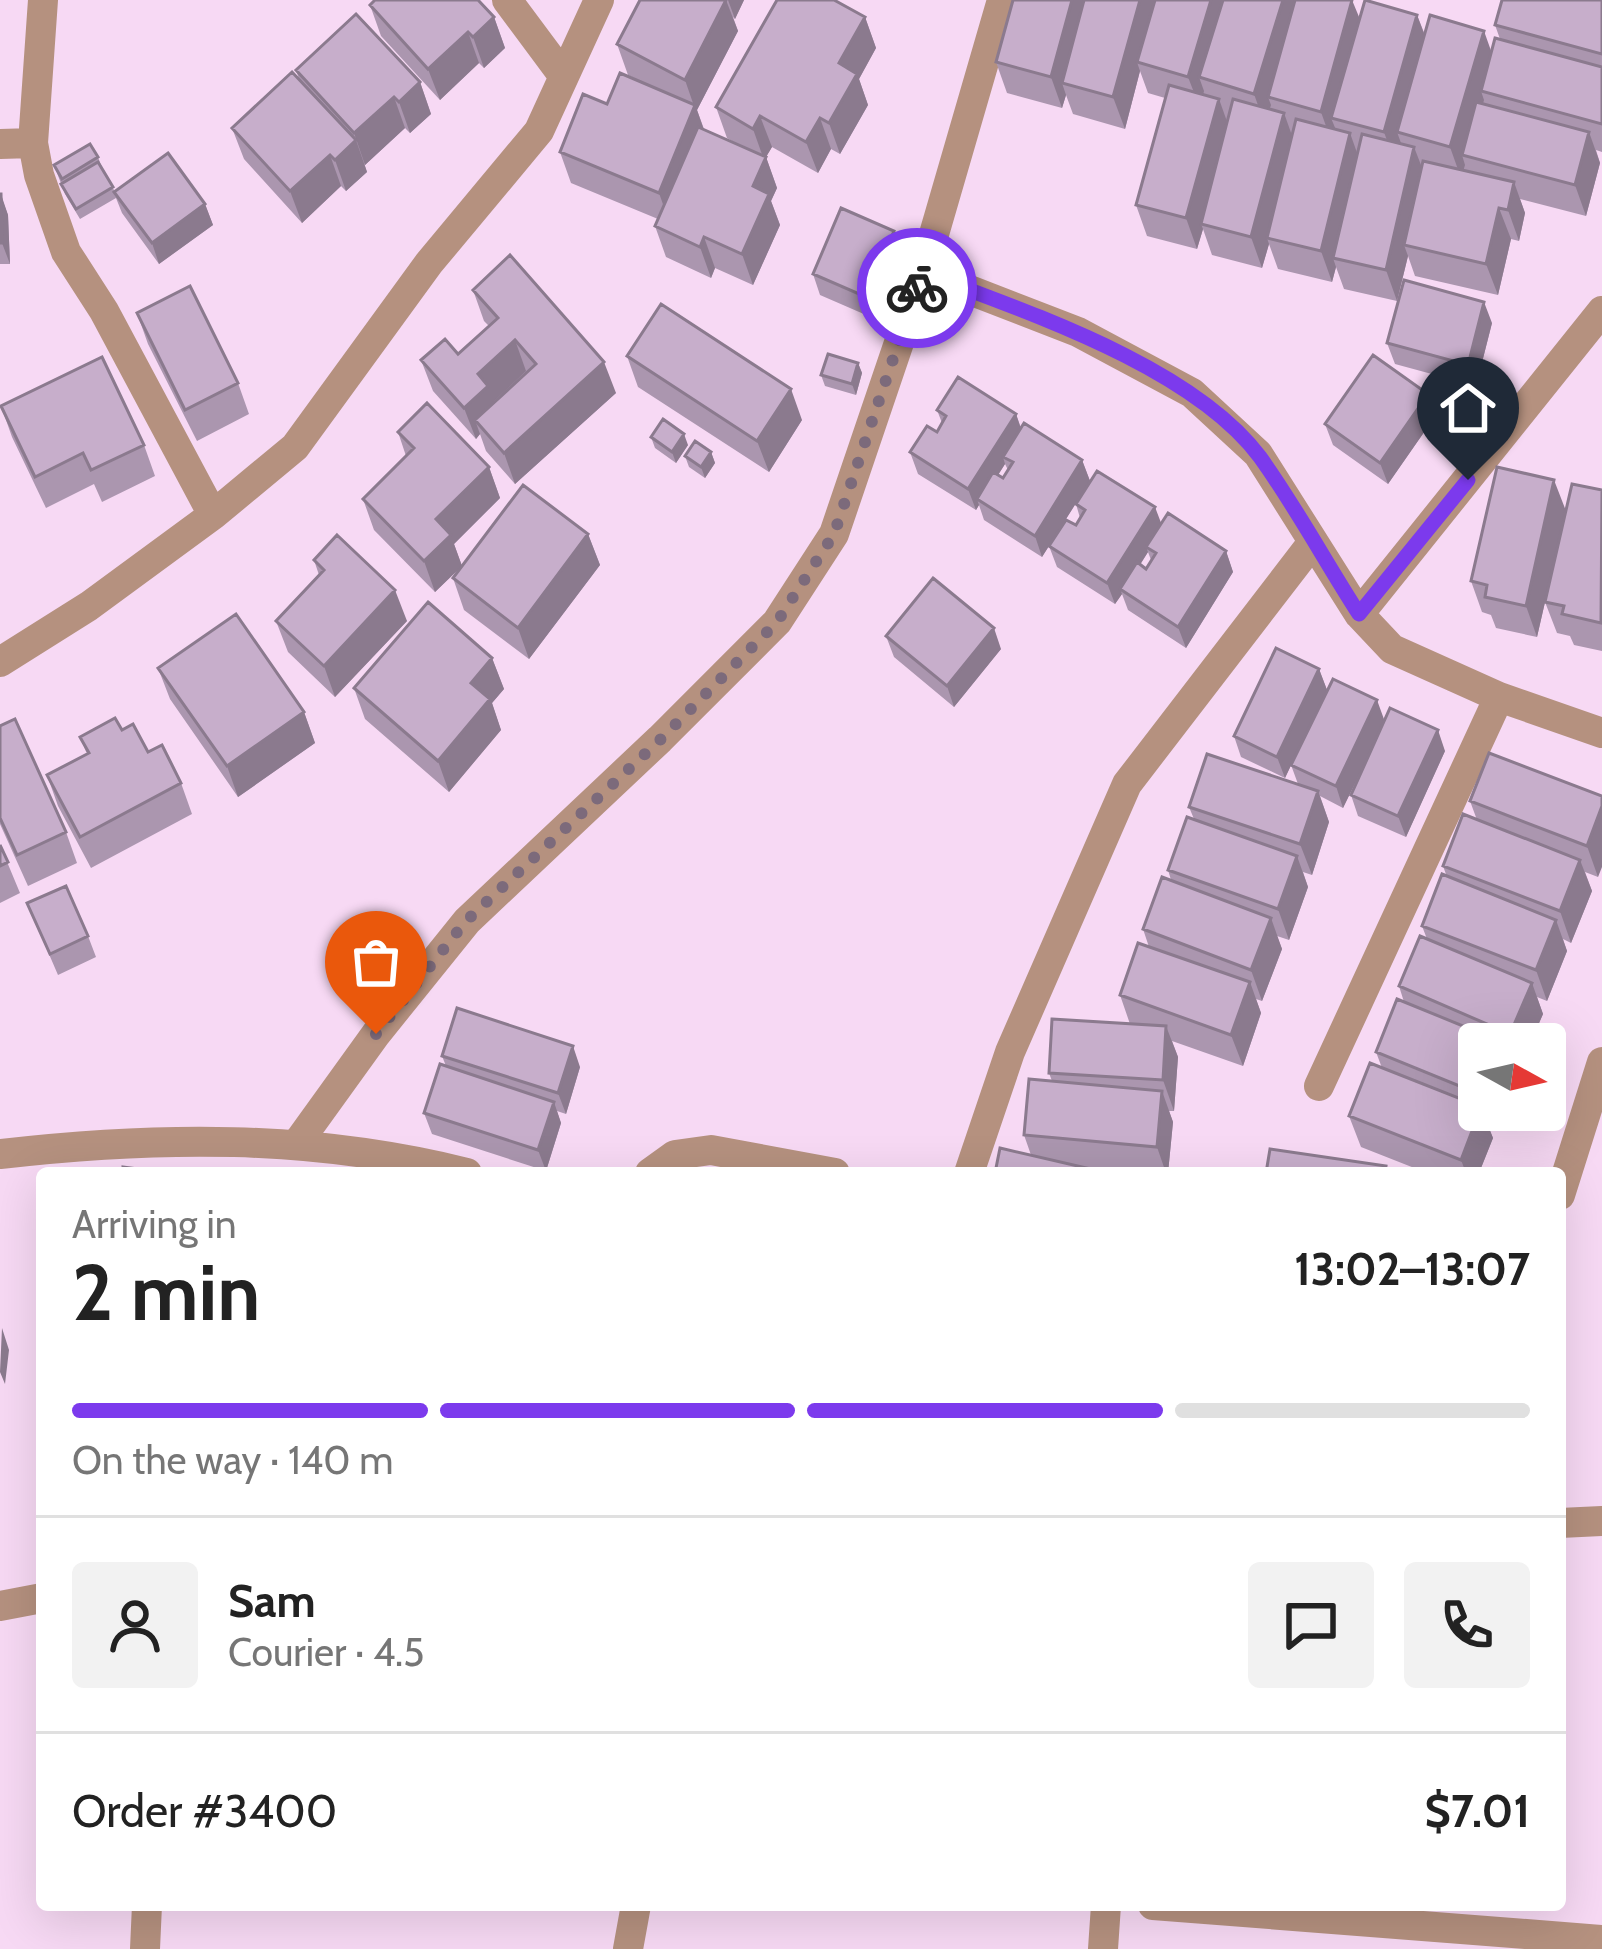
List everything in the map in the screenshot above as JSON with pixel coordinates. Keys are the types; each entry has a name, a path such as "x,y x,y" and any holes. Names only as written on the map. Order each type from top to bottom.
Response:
{"street":[{"path":"43,0 34,143 39,175 66,252 104,311 213,515"},
{"path":"507,0 562,74"},
{"path":"0,662 89,606 213,515 295,447 429,263 539,131 598,0"},
{"path":"296,1145 466,921 660,740 777,622 834,534 922,272 1002,0"},
{"path":"0,144 34,143"},
{"path":"922,272 1078,332 1192,393 1258,454 1359,614 1392,649 1499,697 1602,733"},
{"path":"1359,614 1602,311"},
{"path":"970,1167 1010,1052 1127,784 1313,542"},
{"path":"1319,1086 1499,697"},
{"path":"1566,1176 1602,1062"},
{"path":"0,1154 169,1139 296,1145 443,1167"},
{"path":"658,1167 675,1155 711,1150 803,1167"},
{"path":"1566,1523 1602,1521"},
{"path":"0,1606 36,1599"},
{"path":"146,1949 147,1911"},
{"path":"628,1949 635,1911"},
{"path":"1103,1949 1106,1911"},
{"path":"1230,1911 1602,1940"}],"building":[{"path":"375,0 478,0 494,17 473,37 468,32 428,69 370,5"},
{"path":"640,0 726,0 685,80 617,44"},
{"path":"777,0 834,0 865,17 839,63 857,74 829,123 820,118 806,142 760,116 753,129 716,107"},
{"path":"1013,0 1072,0 1051,77 996,62"},
{"path":"1084,0 1140,0 1113,97 1062,83"},
{"path":"1155,0 1211,0 1188,77 1137,62"},
{"path":"1223,0 1283,0 1254,94 1199,77"},
{"path":"1295,0 1352,0 1321,112 1268,97"},
{"path":"1365,0 1417,15 1384,132 1331,118"},
{"path":"1502,0 1602,0 1602,54 1495,25"},
{"path":"356,14 420,82 399,102 394,97 354,133 296,70"},
{"path":"1430,15 1484,31 1450,147 1397,132"},
{"path":"1495,38 1602,67 1602,124 1481,91"},
{"path":"292,72 356,140 335,160 330,155 290,191 232,128"},
{"path":"620,73 695,105 659,193 560,152 583,94 607,104"},
{"path":"1169,85 1219,99 1186,218 1136,205"},
{"path":"1233,99 1284,113 1251,237 1201,224"},
{"path":"1476,102 1589,132 1575,185 1462,155"},
{"path":"1296,119 1350,133 1321,251 1267,238"},
{"path":"698,127 766,157 753,186 769,194 742,254 704,237 700,247 655,226"},
{"path":"1362,134 1414,147 1386,270 1333,258"},
{"path":"90,144 98,157 62,179 54,165"},
{"path":"168,153 205,204 152,243 114,192"},
{"path":"1423,161 1514,182 1508,210 1499,208 1486,264 1404,245"},
{"path":"98,162 113,187 76,209 61,184"},
{"path":"841,208 894,231 866,297 813,274"},
{"path":"510,255 604,362 504,453 475,420 536,364 515,340 478,374 488,386 464,408 421,360 445,339 458,354 498,318 473,290"},
{"path":"1404,280 1484,302 1468,365 1387,343"},
{"path":"190,286 238,383 185,410 137,313"},
{"path":"661,304 791,389 757,441 627,356"},
{"path":"828,354 858,363 852,384 821,375"},
{"path":"1373,355 1428,394 1380,463 1325,424"},
{"path":"102,357 144,445 91,470 83,453 35,477 1,406"},
{"path":"958,377 1016,414 968,489 910,452 927,426 937,432 946,416 937,410"},
{"path":"427,403 489,467 436,519 451,535 424,561 363,499 414,448 398,432"},
{"path":"663,419 684,434 672,452 651,437"},
{"path":"1024,423 1082,460 1035,536 977,499 993,472 1003,478 1013,462 1003,457"},
{"path":"695,441 711,452 701,467 685,456"},
{"path":"1497,467 1554,480 1526,606 1485,597 1487,585 1471,581"},
{"path":"1097,471 1155,507 1107,583 1049,546 1066,520 1076,525 1085,510 1076,504"},
{"path":"1572,484 1602,490 1601,623 1562,614 1564,606 1545,602"},
{"path":"523,485 588,534 518,628 453,578"},
{"path":"1168,513 1226,551 1178,627 1120,589 1137,562 1146,569 1156,553 1146,547"},
{"path":"337,535 395,590 324,666 276,621 324,570 314,560"},
{"path":"933,578 994,628 947,686 886,636"},
{"path":"428,602 492,658 471,683 490,699 438,761 354,688"},
{"path":"236,614 304,712 227,766 158,668"},
{"path":"1276,648 1319,669 1277,757 1234,736"},
{"path":"1333,679 1377,700 1336,786 1291,765"},
{"path":"1390,708 1438,730 1398,816 1351,795"},
{"path":"115,718 122,730 133,724 148,752 162,745 181,783 80,837 47,775 89,753 80,737"},
{"path":"15,719 66,832 17,855 0,818 0,726"},
{"path":"1489,753 1602,796 1587,846 1470,801"},
{"path":"1207,754 1318,791 1300,844 1189,807"},
{"path":"1463,814 1580,860 1560,911 1443,866"},
{"path":"1187,817 1297,856 1278,909 1168,870"},
{"path":"1442,874 1556,920 1536,970 1422,926"},
{"path":"1162,877 1271,918 1251,970 1143,929"},
{"path":"66,886 88,936 50,954 27,903"},
{"path":"1420,936 1532,983 1515,1023 1485,1023 1399,986"},
{"path":"1138,943 1250,982 1231,1035 1120,995"},
{"path":"1397,999 1458,1024 1458,1085 1376,1052"},
{"path":"457,1008 573,1046 558,1093 442,1056"},
{"path":"1052,1019 1166,1026 1163,1080 1049,1073"},
{"path":"1370,1063 1458,1098 1458,1131 1472,1131 1461,1160 1349,1116"},
{"path":"440,1064 554,1102 538,1150 424,1113"},
{"path":"1029,1079 1162,1091 1157,1147 1024,1135"},
{"path":"1000,1148 1082,1167 996,1167"},
{"path":"1270,1149 1386,1166 1386,1167 1267,1167"}],"way so far":[{"path":"376,1034 466,921 660,740 777,622 834,534 917,288"}],"route":[{"path":"917,288 922,272 1078,332 1192,393 1258,454 1359,614 1468,480"}]}
